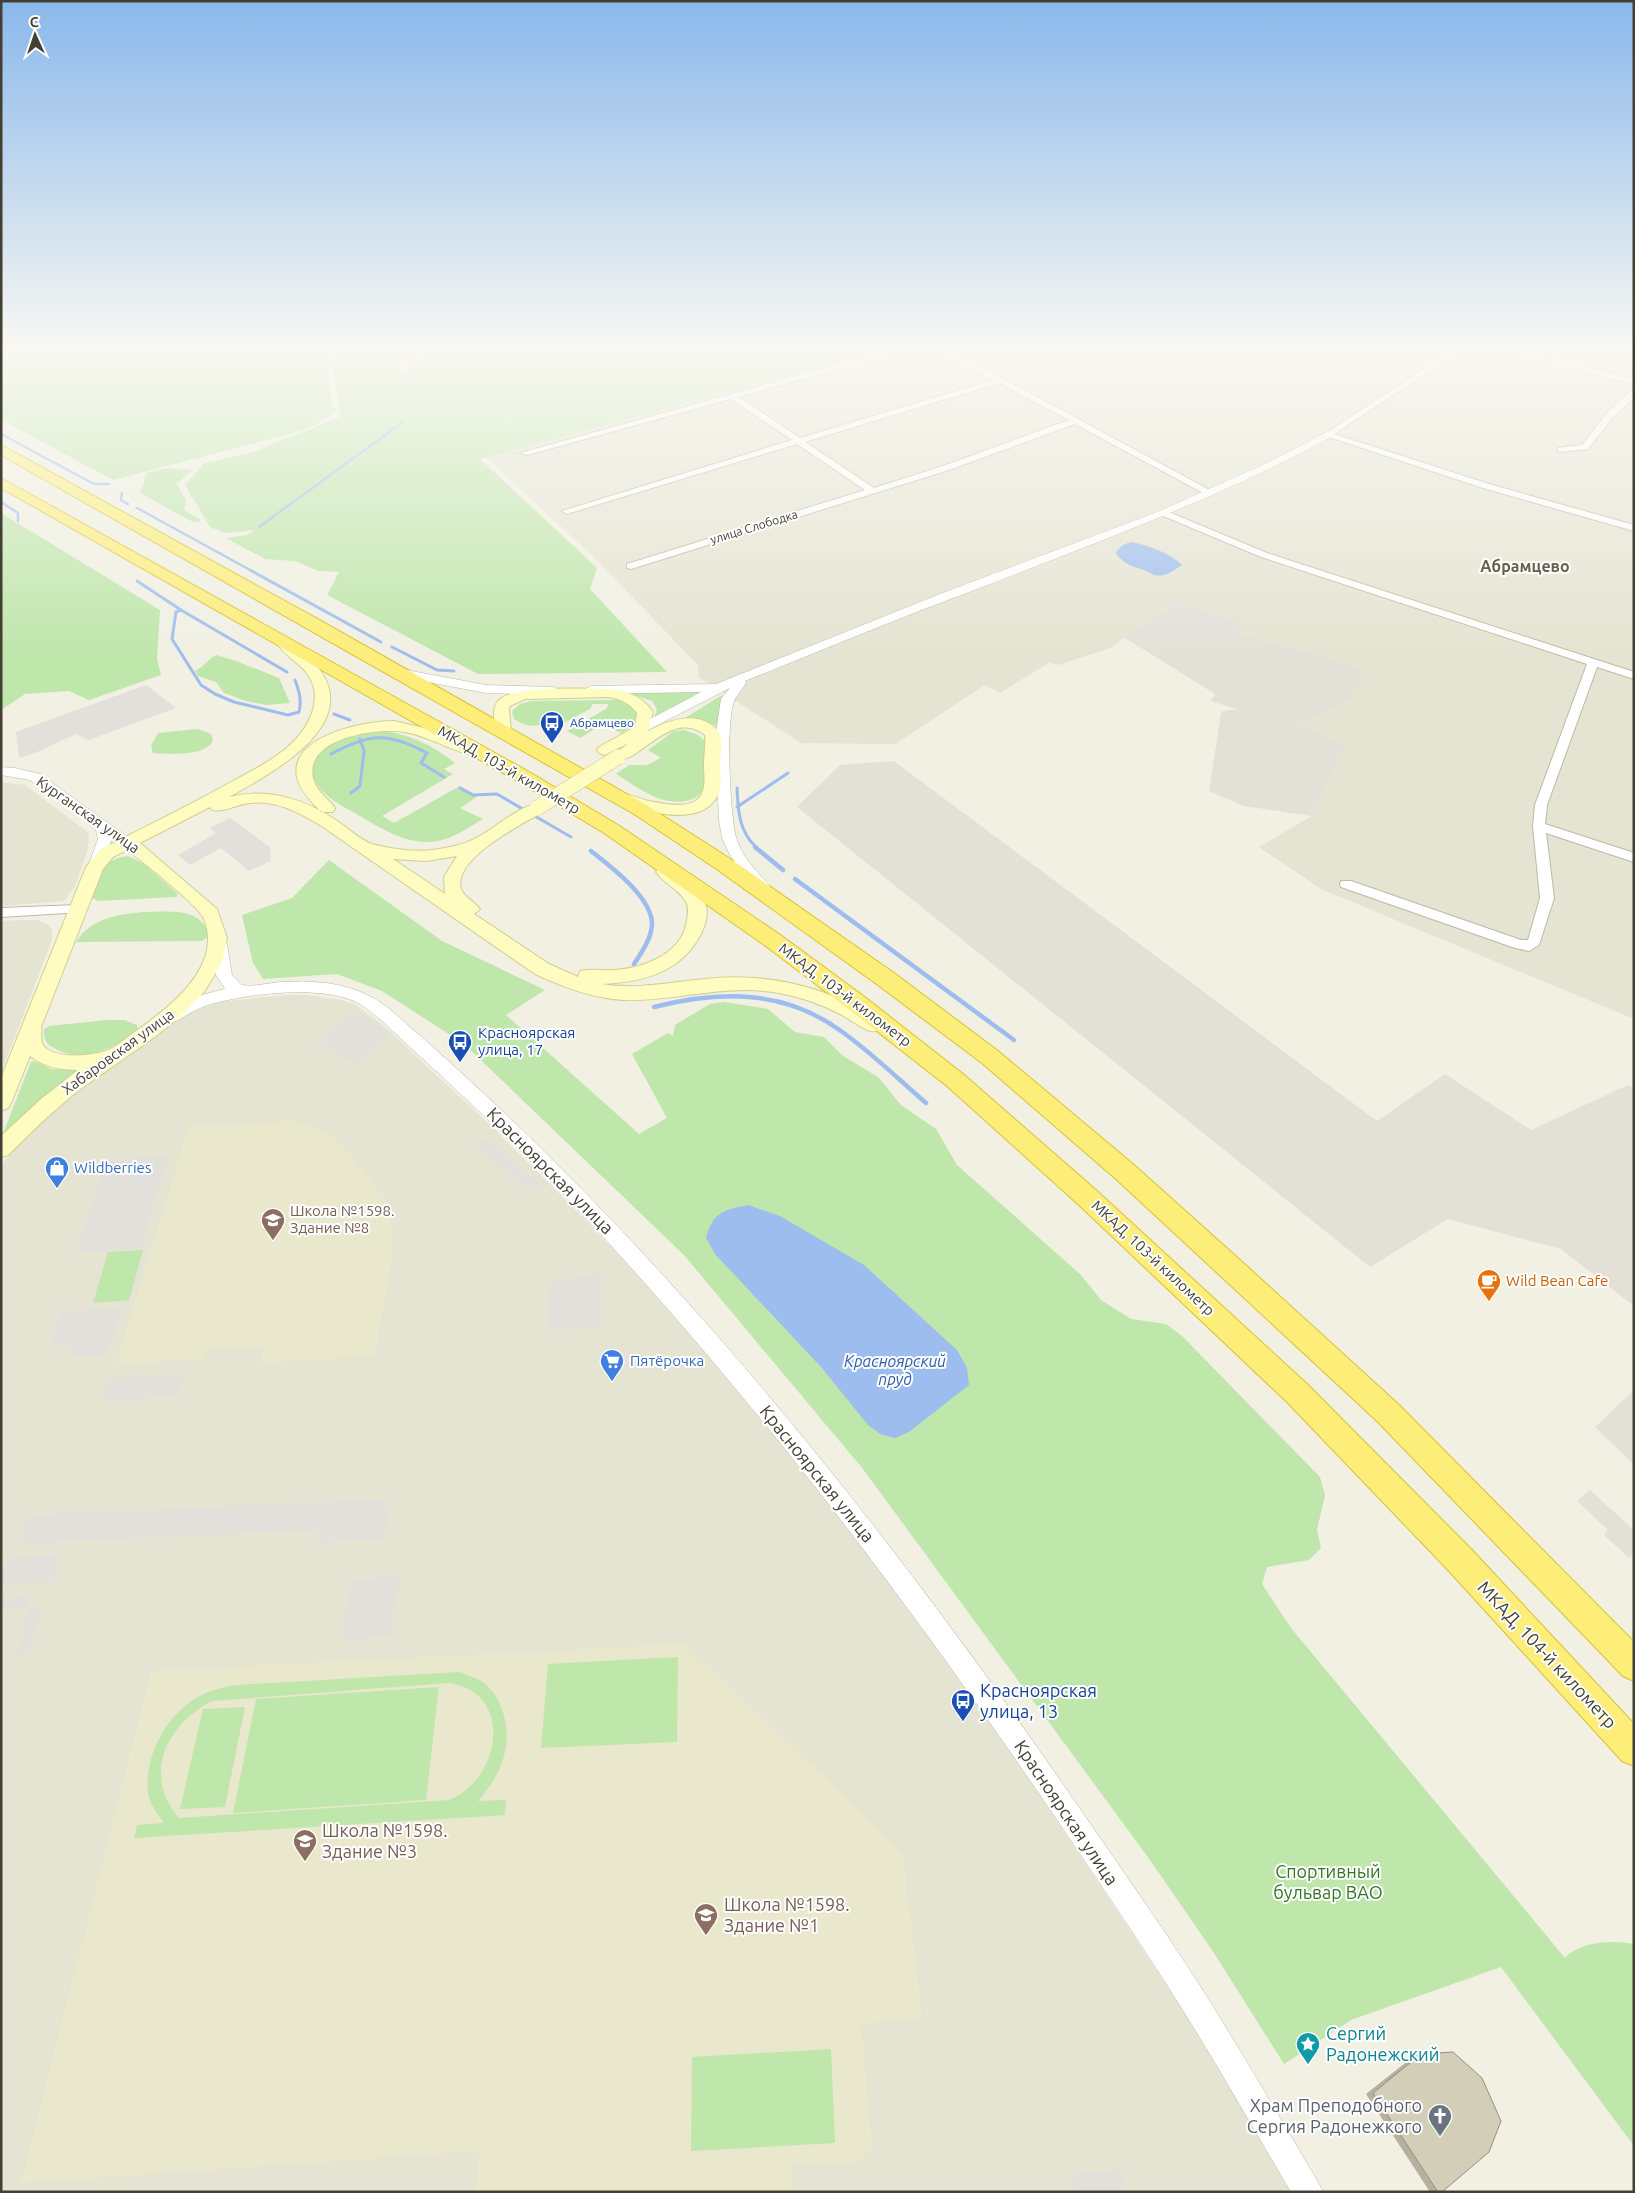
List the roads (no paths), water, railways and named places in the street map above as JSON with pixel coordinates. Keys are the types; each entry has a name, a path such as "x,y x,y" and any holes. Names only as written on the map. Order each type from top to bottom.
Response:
{"highway":[{"name":"МКАД, 103-й километр","path":"9,453 641,810 770,896 886,979 990,1057 1124,1172 1231,1268 1381,1406 1634,1665"},
{"name":"МКАД, 103-й километр","path":"1,482 524,777 611,829 771,939 955,1080 1088,1198 1231,1330 1297,1394 1460,1560"},
{"name":"МКАД, 104-й километр","path":"1460,1560 1634,1749"}],"main road":[{"path":"211,801 288,754 303,740 320,712 321,682 314,668 298,653 254,625"},
{"path":"504,732 500,716 504,703 523,695 536,694 622,695 634,700 645,712 648,732"},
{"path":"146,854 145,848 149,841 160,833 223,804 246,798 265,797 284,800 325,814 402,848 424,849 441,847 458,842 531,805 648,732 686,722 707,727 712,733 711,793 704,802 693,808 678,810 657,809 639,805 605,790"},
{"path":"524,777 442,738 394,726 373,726 340,734 314,752 307,762 304,771 306,780 325,814 542,969 566,981 598,989 632,993 706,984 746,983 802,992 830,1001 858,1014 955,1080"},
{"path":"1,1103 32,1028 77,909 95,867 107,854 228,793 268,789 289,792 325,814 373,848 395,855 439,856 457,852 487,840"},
{"path":"531,805 466,856 452,878 453,893 463,903 551,962 577,974 602,978 627,976 667,961 681,950 691,938 696,921 697,906 683,886 611,829"},
{"name":"Курганская улица","path":"129,843 146,854"},
{"name":"Хабаровская улица","path":"1,1149 55,1098 161,1023 194,990 212,965 218,945 218,929 211,913 146,854"},
{"path":"32,1028 30,1039 33,1049 42,1056 55,1061 80,1063 97,1060 124,1048"}],"street":[{"path":"567,511 757,453"},
{"path":"816,453 871,490"},
{"name":"улица Слободка","path":"631,566 946,468 986,453"},
{"path":"1135,453 1210,493"},
{"path":"648,732 737,682 761,671 944,596 1164,513 1269,466 1292,453"},
{"path":"1384,453 1486,486 1634,528"},
{"path":"1164,513 1264,555 1634,676"},
{"path":"1346,884 1520,945 1529,946 1534,942 1547,898 1539,826 1541,805 1593,663"},
{"path":"401,673 486,689 519,691 684,690 709,688 737,682"},
{"path":"737,682 728,699 722,739 726,820 729,838 736,853 746,869 770,896"},
{"name":"Курганская улица","path":"1,771 35,777 129,843"},
{"path":"95,867 105,839 102,825"},
{"path":"1539,826 1634,858"},
{"path":"1,913 77,909"},
{"path":"218,945 224,978 228,985 233,989 252,992"},
{"name":"Красноярская улица","path":"161,1023 181,1010 205,1000 252,992 325,988 354,994 366,1001 420,1046 566,1184 630,1253 788,1436 925,1611 1033,1762 1186,1989 1308,2192"}],"water":[{"path":"1131,542 1158,550 1182,565 1168,574 1160,576 1130,565 1116,554 1118,549"},
{"name":"Красноярский пруд","path":"748,1205 780,1216 864,1265 957,1350 967,1368 969,1385 909,1432 895,1438 880,1434 868,1425 821,1367 715,1254 706,1238 716,1217 726,1211"}],"waterway":[{"path":"37,453 94,484 109,484"},
{"path":"259,527 360,453"},
{"path":"122,493 121,500 128,504"},
{"path":"1,502 18,513 18,521"},
{"path":"137,508 252,571"},
{"path":"250,570 381,642"},
{"path":"137,581 181,610"},
{"path":"181,610 287,672"},
{"path":"181,610 176,612 172,639 201,685 215,694 234,702 288,715 299,712 300,696 295,680"},
{"path":"392,647 437,670 454,671"},
{"path":"334,714 350,720"},
{"path":"361,741 379,738 390,739 413,746 427,753 421,763 444,777"},
{"path":"331,754 361,741"},
{"path":"351,793 360,786 364,751 361,741"},
{"path":"738,806 788,773"},
{"path":"460,788 473,795 497,794 571,837"},
{"path":"737,788 738,806"},
{"path":"738,806 746,835 757,848"},
{"path":"755,847 783,870"},
{"path":"591,851 629,884 646,904 652,925 646,945 634,964"},
{"path":"795,879 1014,1040"},
{"path":"654,1007 701,998 725,996 772,1000 794,1006 817,1016 849,1037 926,1103"}],"place":[{"name":"Абрамцево","path":"552,744"},
{"name":"Красноярская улица, 17","path":"460,1063"},
{"name":"Wildberries","path":"57,1189"},
{"name":"Школа №1598. Здание №8","path":"273,1241"},
{"name":"Wild Bean Cafe","path":"1489,1302"},
{"name":"Пятёрочка","path":"612,1382"},
{"name":"Красноярская улица, 13","path":"963,1722"},
{"name":"Школа №1598. Здание №3","path":"305,1862"},
{"name":"Школа №1598. Здание №1","path":"706,1936"},
{"name":"Сергий Радонежский","path":"1308,2065"},
{"name":"Храм Преподобного Сергия Радонежкого","path":"1440,2137"}],"district":[{"name":"Абрамцево","path":"1525,566"}],"park label":[{"name":"Спортивный бульвар ВАО","path":"1328,1882"}]}
